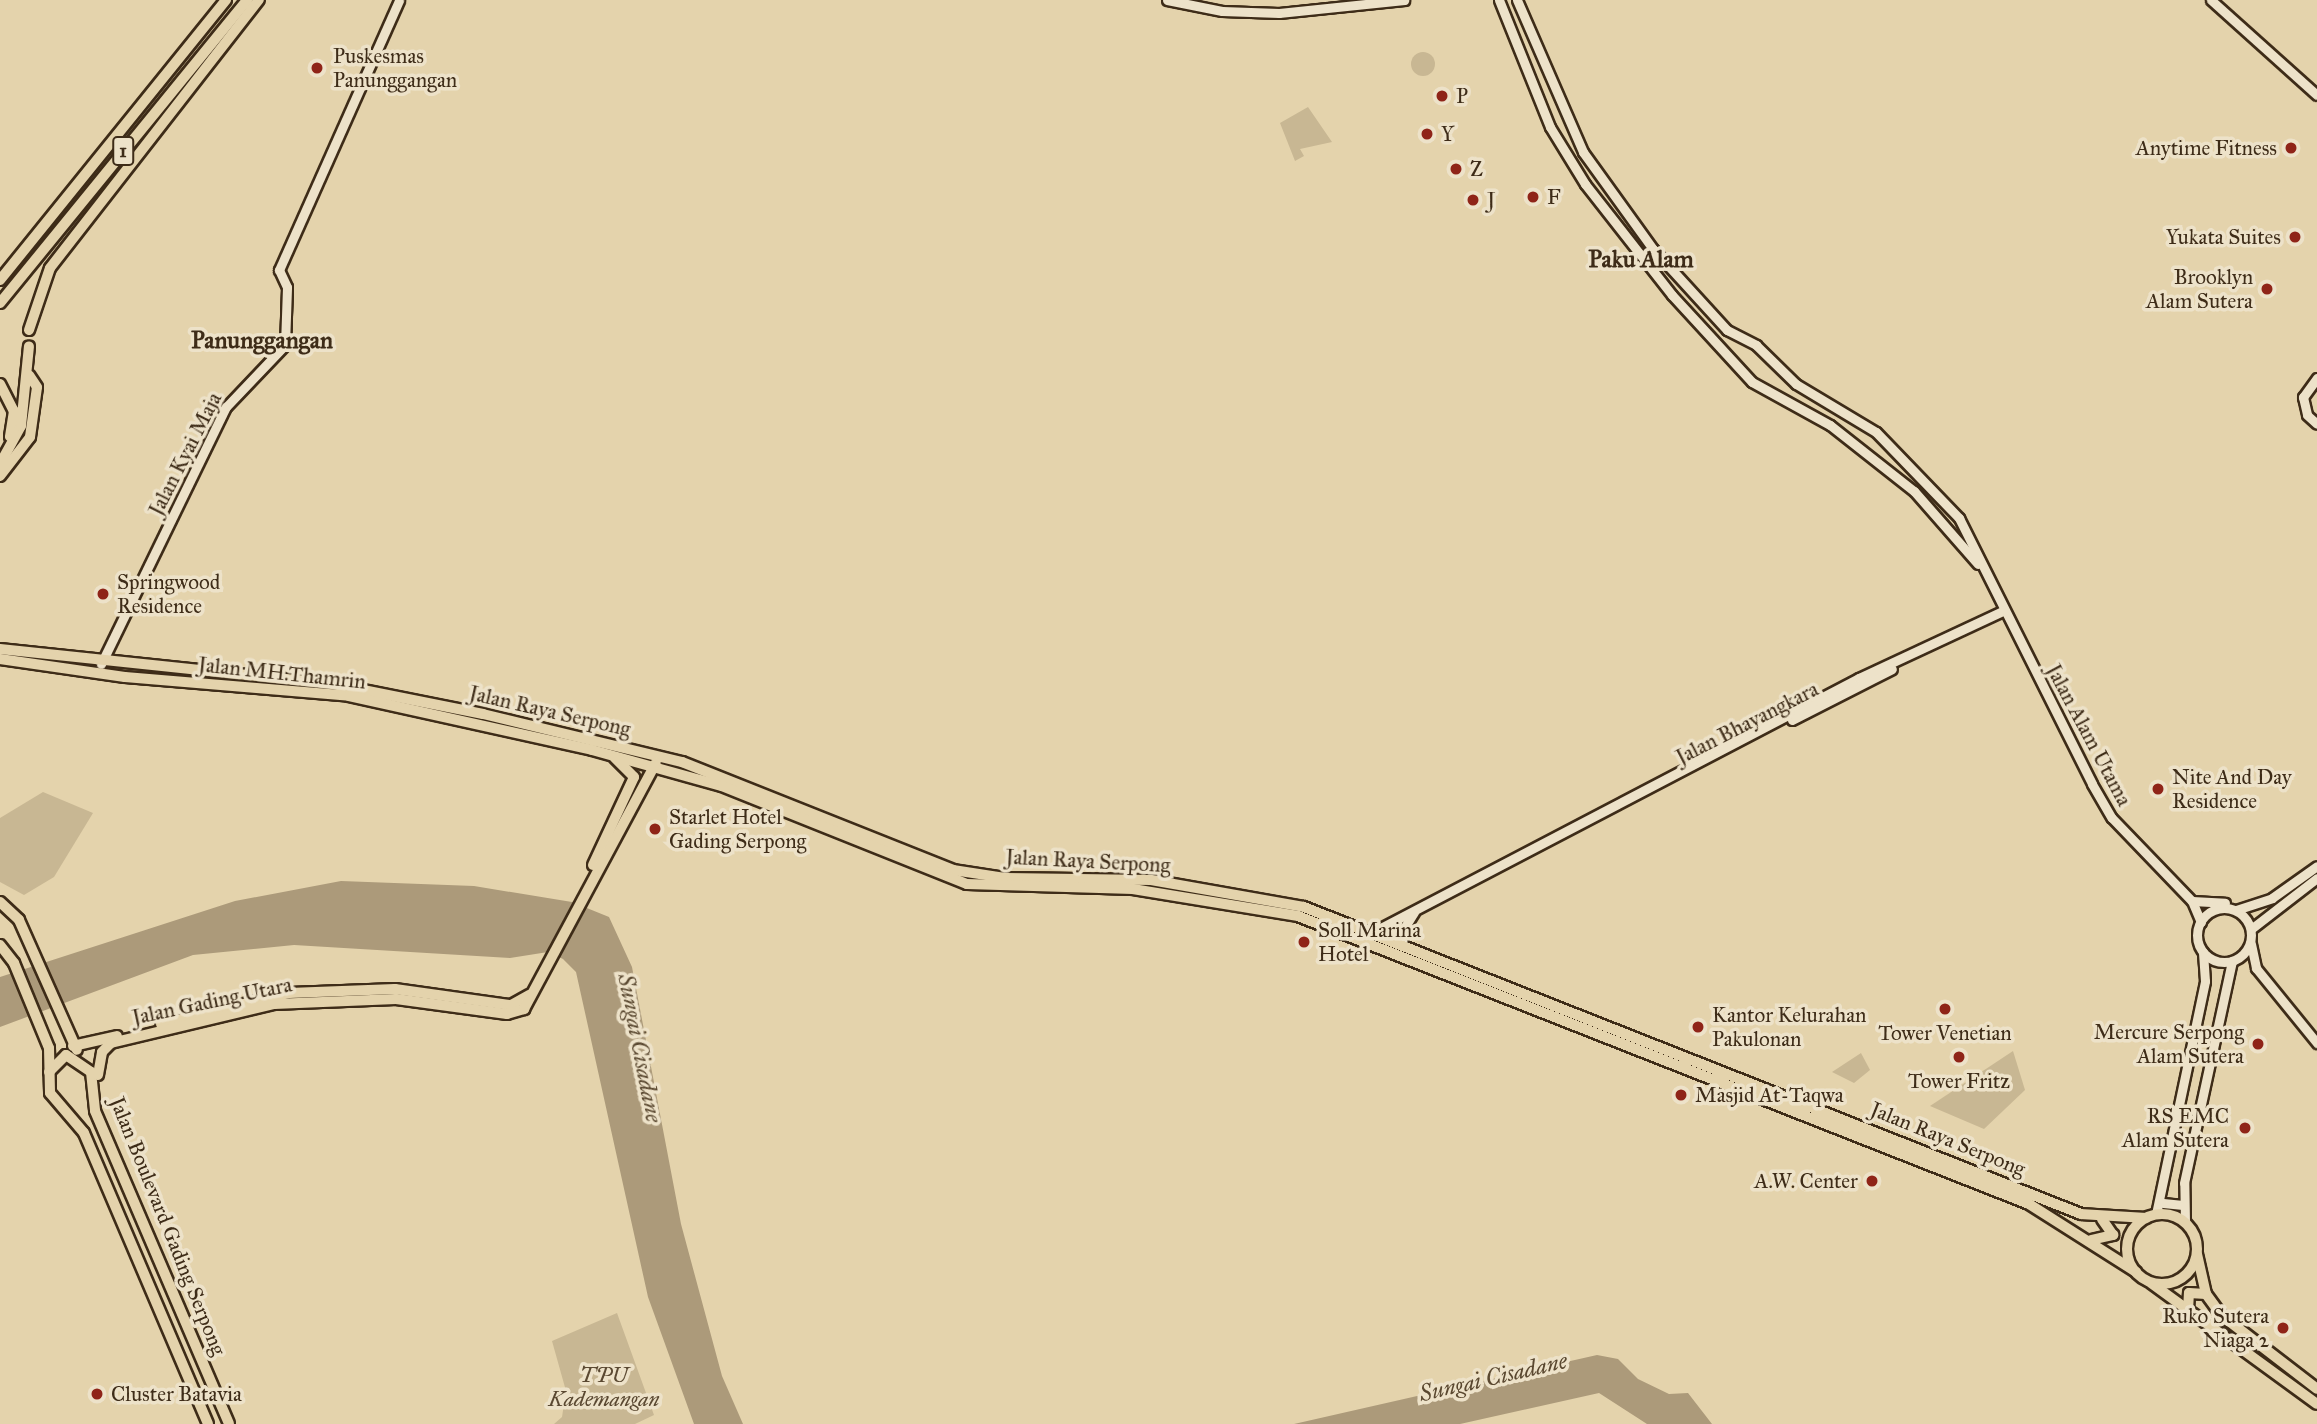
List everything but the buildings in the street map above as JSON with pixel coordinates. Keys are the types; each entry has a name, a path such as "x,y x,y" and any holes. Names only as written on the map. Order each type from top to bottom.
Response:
{"highway":[{"name":"1","path":"0,280 226,0"},
{"name":"1","path":"0,303 247,0"},
{"path":"29,330 50,268 259,0"},
{"path":"0,274 16,259"},
{"path":"0,464 21,426 29,375 29,346"},
{"path":"0,476 30,437 37,387 29,375"},
{"path":"0,384 14,411 0,454"}],"main road":[{"name":"Jalan Kyai Maja","path":"101,664 226,407 285,345 287,287 279,270 399,0"},
{"path":"1167,0 1222,12 1279,13 1404,0"},
{"name":"Jalan Alam Utama","path":"1499,0 1550,127 1585,184 1640,257 1752,382 1830,425 1914,491 1982,568"},
{"path":"1506,0 1512,37"},
{"name":"Jalan Alam Utama","path":"1517,0 1597,175 1727,330 1756,345 1796,384 1859,420 1897,450 1959,518 2004,614 2112,818 2192,901 2201,922"},
{"path":"2211,0 2315,92"},
{"path":"1585,184 1597,175"},
{"path":"1718,343 1727,330"},
{"path":"2317,378 2303,397 2307,415 2317,424"},
{"path":"1786,400 1796,384"},
{"name":"Jalan Bhayangkara","path":"1371,933 2004,614"},
{"name":"Jalan Raya Serpong","path":"0,649 26,658 101,664 189,678 356,688 650,754 726,777 953,870 1006,878 1182,890 1304,907 2101,1218 2151,1216"},
{"name":"Jalan MH.Thamrin","path":"0,659 26,658 349,696 638,762"},
{"path":"593,870 657,767 650,754"},
{"path":"503,1009 525,1001 534,989 593,870 633,779 615,757"},
{"name":"Jalan Raya Serpong","path":"638,762 722,786 968,884 1182,890 1298,916 2029,1204 2136,1272"},
{"path":"2317,866 2253,906 2236,910 2220,908 2201,922 2205,981 2163,1203 2128,1242 2136,1272 2317,1404"},
{"path":"2251,929 2317,878"},
{"path":"2192,901 2253,906"},
{"name":"Jalan Boulevard Gading Serpong","path":"0,902 15,915 64,1033 98,1075 94,1096 229,1424"},
{"path":"2236,910 2251,929 2256,968 2317,1043"},
{"path":"1403,945 1401,933 1415,911"},
{"path":"2251,942 2233,961 2219,997 2183,1205 2185,1222 2197,1254 2206,1294 2236,1331 2317,1389"},
{"name":"Jalan Boulevard Gading Serpong","path":"0,945 14,963 46,1040 47,1076 53,1098 84,1133 208,1424"},
{"path":"2203,951 2256,968"},
{"name":"Jalan Gading Utara","path":"74,1047 289,993 395,989 503,1009"},
{"name":"Jalan Gading Utara","path":"98,1075 102,1052 111,1044 274,1004 396,999 503,1009"},
{"path":"47,1076 60,1057 77,1057 91,1072 94,1096"},
{"path":"2163,1203 2183,1205"},
{"path":"2151,1216 2185,1222"},
{"path":"2089,1240 2113,1235 2101,1218"},
{"path":"2149,1281 2179,1279 2197,1254"},
{"path":"2188,1311 2189,1293 2206,1294"},
{"path":"156,1303 172,1315 175,1294"}],"green space":[{"path":"1423,52 1434,59 1435,64 1428,75 1423,76 1412,69 1411,64 1418,53"},
{"path":"1308,107 1332,142 1300,149 1304,156 1295,161 1280,123"},
{"path":"43,792 93,813 54,877 24,895 0,882 0,818"},
{"path":"2013,1051 2025,1090 1984,1129 1930,1106"},
{"path":"1861,1053 1870,1070 1854,1083 1832,1072"},
{"name":"TPU Kademangan","path":"617,1313 654,1415 635,1424 554,1424 562,1417 566,1391 552,1341"}],"water":[{"name":"Sungai Cisadane","path":"341,881 474,886 572,902 609,917 632,967 681,1224 722,1376 743,1424 694,1424 648,1297 576,972 563,959 548,952 510,958 294,945 193,955 0,1027 0,977 235,901"},
{"path":"1597,1355 1618,1359 1638,1379 1669,1394 1688,1393 1712,1424 1647,1424 1599,1393 1460,1424 1294,1424"}],"place":[{"name":"Puskesmas Panunggangan","path":"317,68"},
{"name":"P","path":"1442,96"},
{"name":"Y","path":"1427,134"},
{"name":"Anytime Fitness","path":"2291,148"},
{"name":"Z","path":"1456,169"},
{"name":"F","path":"1533,197"},
{"name":"J","path":"1473,200"},
{"name":"Yukata Suites","path":"2295,237"},
{"name":"Brooklyn Alam Sutera","path":"2267,289"},
{"name":"Springwood Residence","path":"103,594"},
{"name":"Nite And Day Residence","path":"2158,789"},
{"name":"Starlet Hotel Gading Serpong","path":"655,829"},
{"name":"Soll Marina Hotel","path":"1304,942"},
{"name":"Tower Venetian","path":"1945,1009"},
{"name":"Kantor Kelurahan Pakulonan","path":"1698,1027"},
{"name":"Mercure Serpong Alam Sutera","path":"2258,1044"},
{"name":"Tower Fritz","path":"1959,1057"},
{"name":"Masjid At-Taqwa","path":"1681,1095"},
{"name":"RS EMC Alam Sutera","path":"2245,1128"},
{"name":"A.W. Center","path":"1872,1181"},
{"name":"Ruko Sutera Niaga 2","path":"2283,1328"},
{"name":"Cluster Batavia","path":"97,1394"}],"district":[{"name":"Paku Alam","path":"1641,260"},
{"name":"Panunggangan","path":"262,341"}]}
